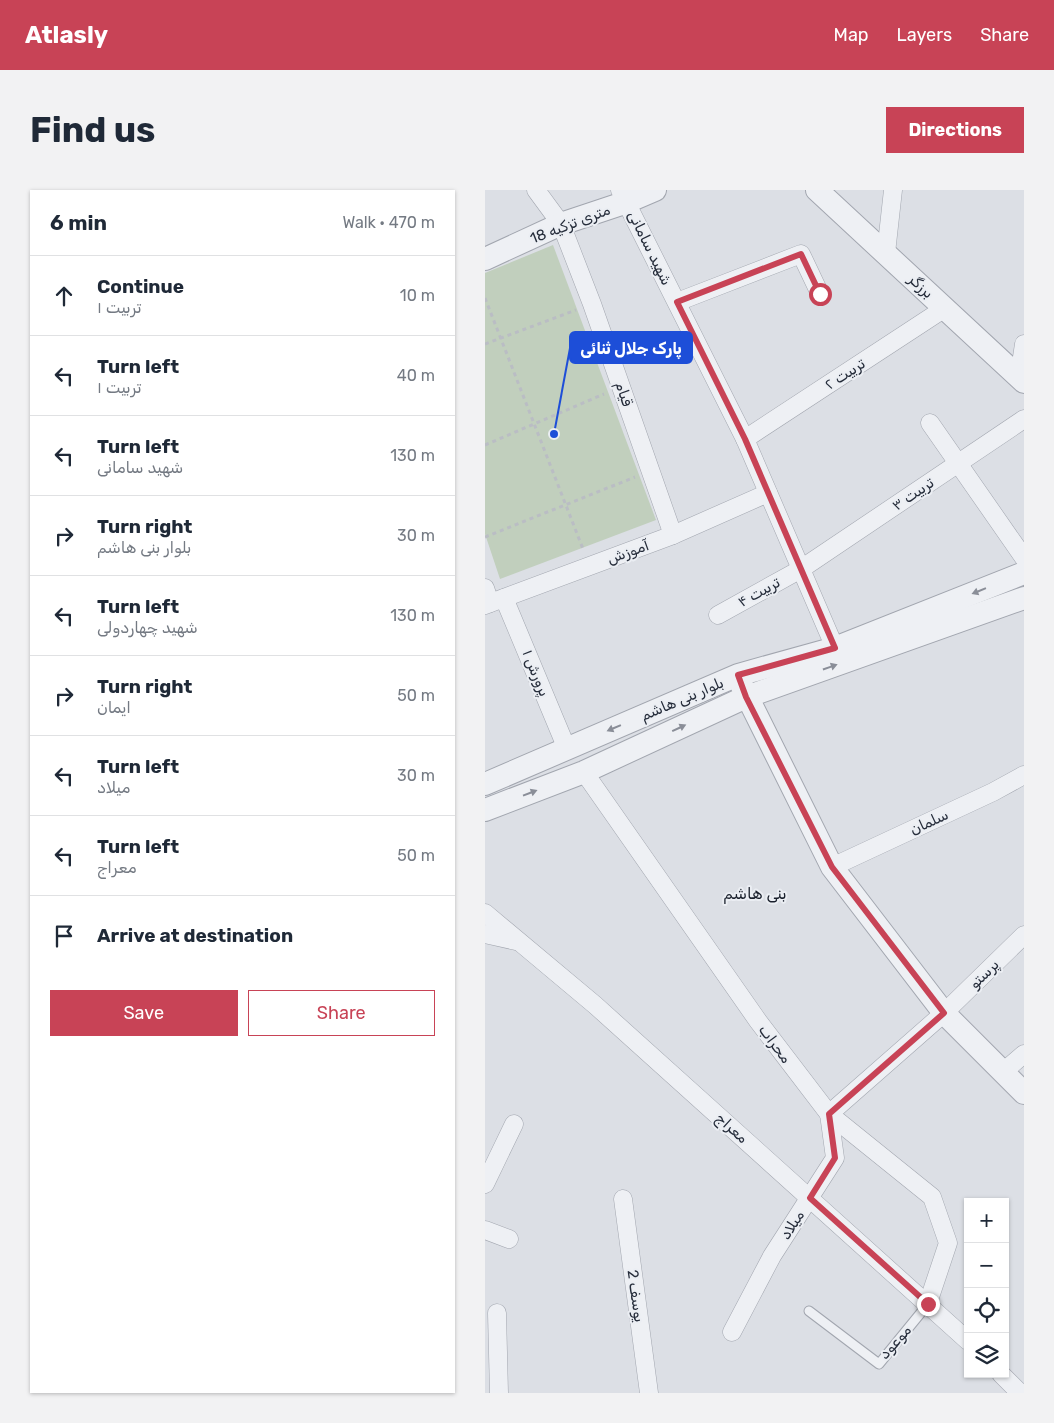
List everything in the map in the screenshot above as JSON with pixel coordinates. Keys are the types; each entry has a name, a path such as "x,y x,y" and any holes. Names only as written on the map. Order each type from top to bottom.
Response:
{"street":[{"name":"قیام","path":"536,190 561,224 592,304 673,535"},
{"name":"18 متری تزکیه","path":"485,259 624,196 655,190"},
{"name":"برزگر","path":"817,190 1021,380"},
{"path":"886,253 893,190"},
{"name":"شهید سامانی","path":"624,196 745,439 835,648"},
{"path":"677,302 801,254 820,294"},
{"name":"تربیت ۲","path":"745,439 945,308"},
{"path":"1021,380 1024,344"},
{"name":"تربیت ۳","path":"801,569 1024,419"},
{"path":"930,423 1024,558"},
{"name":"آموزش","path":"491,598 589,566 673,535 769,493"},
{"name":"تربیت ۴","path":"717,615 801,569"},
{"name":"بلوار بنی هاشم","path":"486,781 567,749 738,675 835,648 1024,573"},
{"name":"پرورش ۱","path":"491,598 567,749"},
{"name":"بلوار بنی هاشم","path":"485,810 584,772 746,697 1023,602"},
{"path":"738,675 746,697 832,867 944,1013 1024,1092"},
{"name":"محراب","path":"584,772 757,1021 829,1114 932,1197 948,1243 928,1304"},
{"name":"سلمان","path":"832,867 993,792 1024,775"},
{"path":"485,913 521,942"},
{"name":"معراج","path":"485,934 521,942 595,1005 964,1337"},
{"name":"پرستو","path":"829,1114 944,1013 1024,935"},
{"path":"1003,1072 1024,1054"},
{"name":"میلاد","path":"732,1332 772,1256 835,1158 829,1114"},
{"path":"485,1184 515,1124"},
{"name":"یوسف 2","path":"623,1199 649,1393"},
{"path":"485,1230 509,1239"},
{"path":"497,1314 499,1393"},
{"path":"1005,1378 1020,1393"}],"lane":[{"name":"موعود","path":"809,1311 879,1364 928,1304"}],"path":[{"path":"485,298 589,566"},
{"path":"485,344 592,304"},
{"path":"485,446 621,385"},
{"path":"485,537 650,470"}],"green space":[{"path":"553,245 656,520 500,579 485,534 485,273"}],"place":[{"name":"پارک جلال ثنائی","path":"554,434"}],"district":[{"name":"بنی هاشم","path":"755,893"}],"route":[{"path":"820,294 801,254 677,302 745,439 835,648 738,675 746,697 832,867 944,1013 829,1114 835,1158 810,1198 928,1304"}]}
